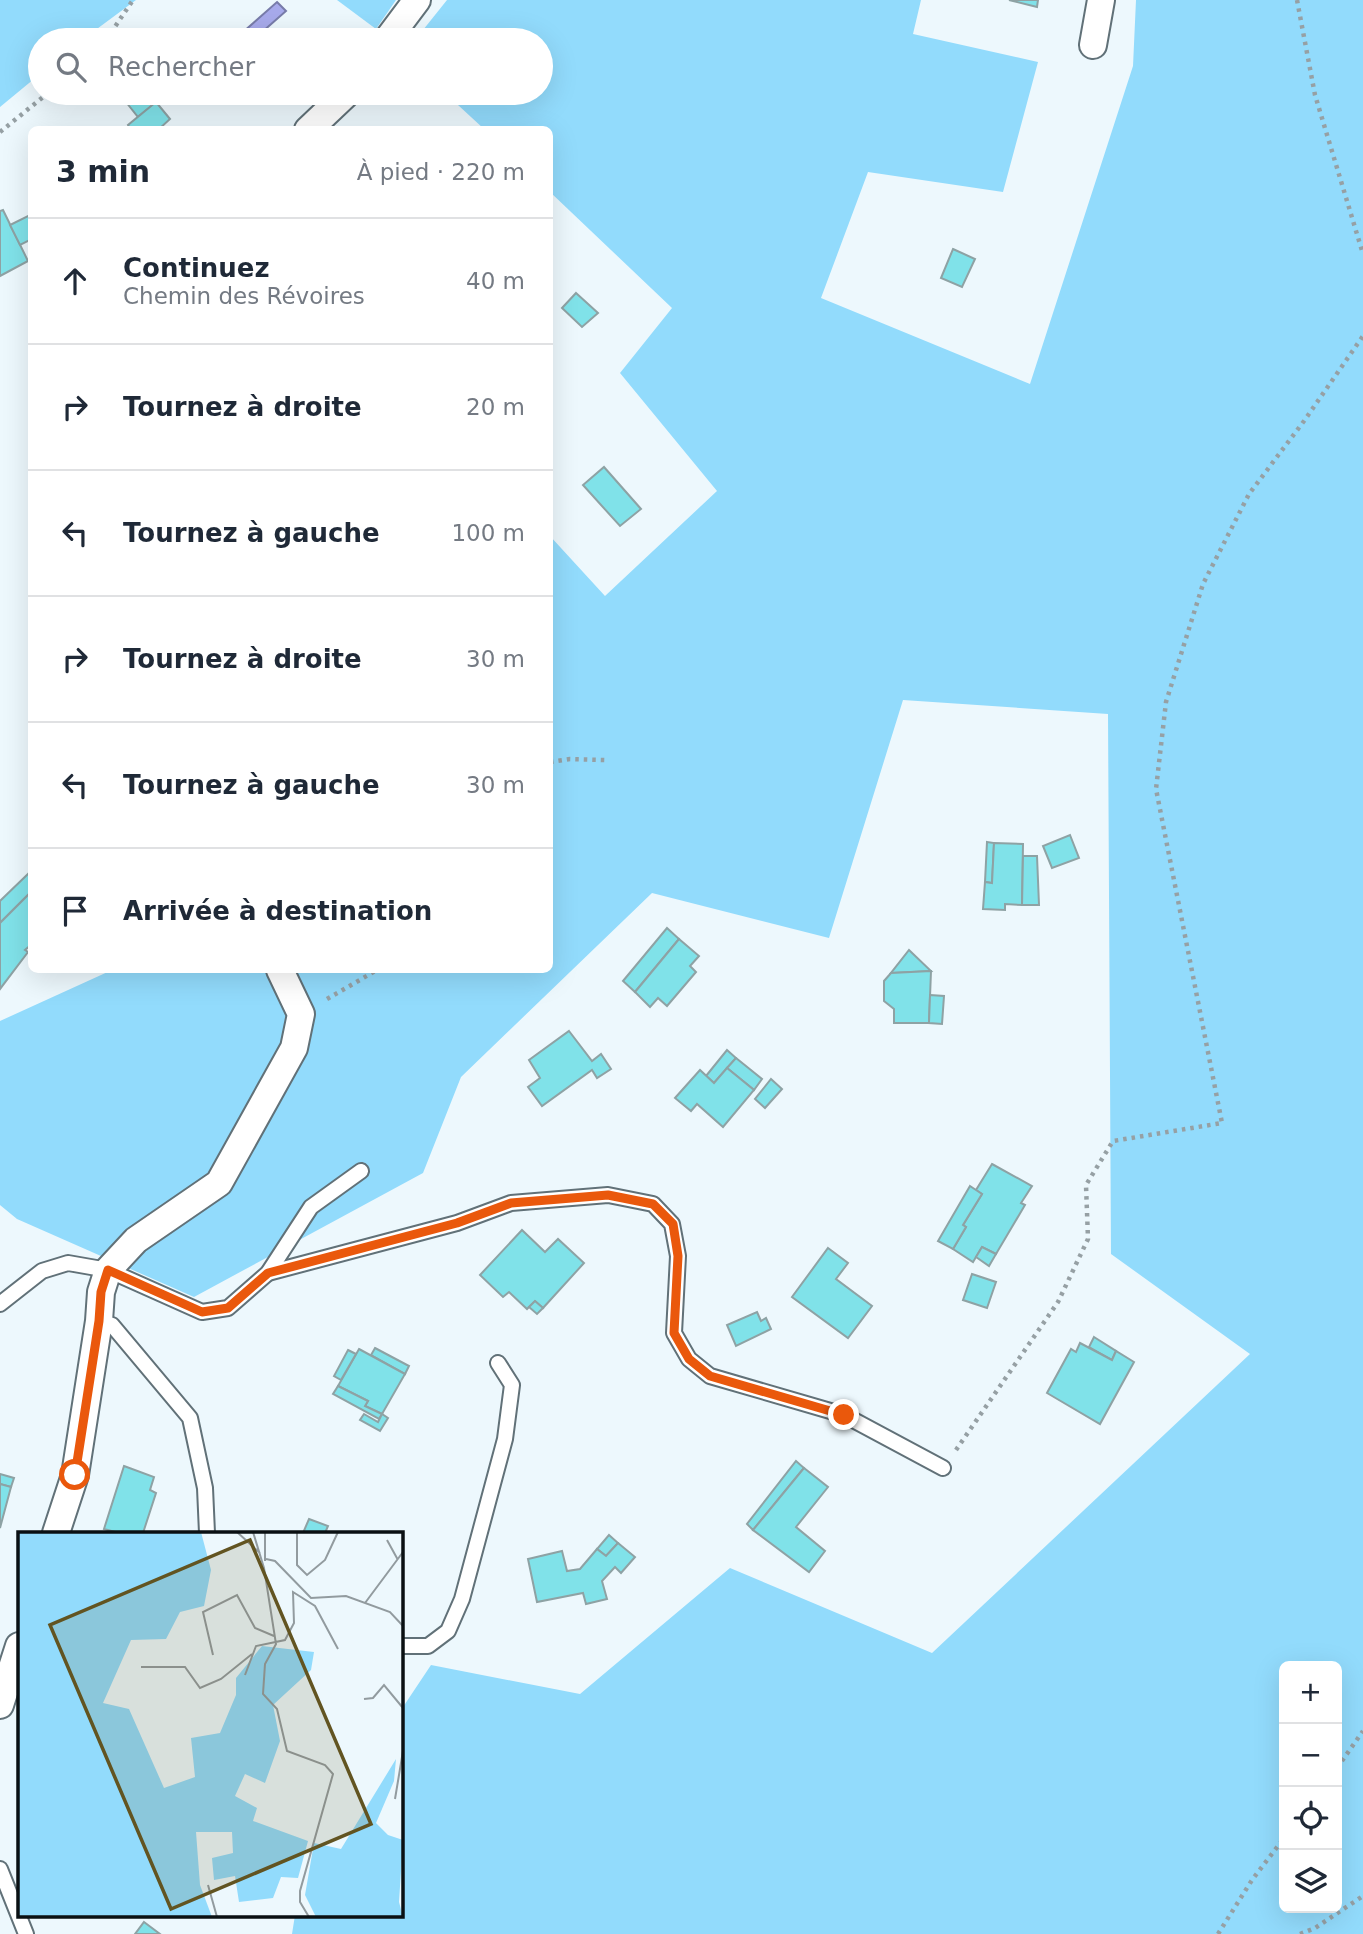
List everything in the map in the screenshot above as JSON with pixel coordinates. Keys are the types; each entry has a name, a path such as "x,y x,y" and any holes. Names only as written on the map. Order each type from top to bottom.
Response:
{"street":[{"path":"396,28 417,0"},
{"path":"1093,45 1101,0"},
{"path":"312,126 334,105"},
{"path":"56,1532 75,1475 101,1292 108,1270 136,1240 219,1183 294,1048 301,1014 281,973"},
{"path":"0,1705 18,1649"}],"lane":[{"path":"0,1304 42,1271 68,1263 108,1270 202,1312 228,1308 268,1273 311,1207 361,1171"},
{"path":"268,1273 457,1223 511,1203 608,1195 653,1204 673,1224 678,1256 674,1333 689,1359 710,1376 844,1415 943,1468"},
{"path":"99,1321 112,1325 190,1418 205,1488 206,1532"},
{"path":"402,1646 428,1646 448,1631 463,1599 507,1425 512,1385 498,1363"},
{"path":"0,1869 18,1914"},
{"path":"19,1916 26,1934"}],"path":[{"path":"114,28 133,0"},
{"path":"1297,0 1315,95 1363,254"},
{"path":"0,132 33,105"},
{"path":"943,1468 1058,1302 1087,1239 1086,1185 1114,1141 1222,1123 1156,789 1166,702 1203,584 1249,494 1363,336"},
{"path":"553,762 605,760"},
{"path":"301,1014 372,973"},
{"path":"1342,1761 1363,1731"},
{"path":"1218,1934 1252,1880 1279,1845"},
{"path":"1300,1934 1315,1928 1363,1896"}],"shaded area":[{"path":"0,0 136,0 98,28 28,28 28,84 0,107"},
{"path":"337,0 396,0 375,28"},
{"path":"447,0 921,0 913,34 1038,62 1003,192 868,172 821,298 1030,384 1133,66 1136,0 1363,0 1363,1934 292,1934 295,1916 402,1916 402,1708 431,1665 580,1694 730,1568 932,1653 1250,1354 1111,1254 1108,714 903,700 829,938 652,893 461,1077 423,1173 194,1297 17,1219 0,1205 0,1021 105,973 553,973 553,539 605,596 717,491 620,373 672,308 553,195 553,126 481,126 458,105 553,105 553,28 425,28"},
{"path":"277,2 286,11 267,28 248,28"}],"building":[{"path":"1009,0 1038,0 1037,7"},
{"path":"128,105 153,105 138,117"},
{"path":"152,105 158,105 170,119 162,126 128,125"},
{"path":"3,210 28,261 0,276 0,211"},
{"path":"28,216 28,241 20,245 10,225"},
{"path":"953,249 975,259 962,287 941,278"},
{"path":"576,293 598,313 582,327 562,308"},
{"path":"604,467 641,509 620,526 583,485"},
{"path":"1070,835 1079,858 1052,868 1043,846"},
{"path":"987,842 994,843 992,883 985,882"},
{"path":"994,843 1023,844 1022,905 1005,904 1005,910 983,909 985,882 992,883"},
{"path":"1023,856 1037,856 1039,905 1022,905"},
{"path":"28,874 28,895 0,923 0,901"},
{"path":"28,895 28,947 25,950 28,952 0,989 0,923"},
{"path":"667,928 679,939 635,992 623,981"},
{"path":"679,939 699,956 690,966 696,972 667,1006 658,998 650,1007 635,992"},
{"path":"909,950 931,971 891,973"},
{"path":"931,971 929,1023 894,1023 894,1009 884,1001 884,981 891,973"},
{"path":"930,995 944,996 942,1024 929,1023"},
{"path":"569,1031 592,1061 601,1054 611,1069 597,1078 592,1070 542,1106 528,1087 540,1078 529,1060"},
{"path":"727,1050 736,1058 714,1083 706,1076"},
{"path":"736,1058 762,1079 754,1090 727,1068"},
{"path":"727,1068 754,1090 723,1127 697,1104 691,1111 675,1098 700,1070 714,1083"},
{"path":"771,1079 782,1089 765,1108 755,1099"},
{"path":"992,1164 1032,1186 1021,1203 1025,1205 996,1254 982,1247 973,1262 953,1249 966,1227 963,1225 982,1194 976,1190"},
{"path":"970,1186 982,1194 963,1225 966,1227 953,1249 938,1241"},
{"path":"522,1230 545,1252 558,1239 584,1263 543,1308 535,1301 527,1309 509,1292 503,1297 480,1275"},
{"path":"982,1247 996,1254 989,1266 976,1257"},
{"path":"828,1248 848,1263 836,1279 872,1306 848,1338 792,1297"},
{"path":"972,1274 996,1282 987,1308 963,1300"},
{"path":"535,1301 543,1308 537,1314 529,1307"},
{"path":"757,1312 761,1321 766,1318 771,1329 736,1346 727,1325"},
{"path":"1094,1337 1116,1351 1112,1360 1089,1347"},
{"path":"1080,1343 1112,1360 1116,1351 1134,1362 1100,1424 1047,1393 1071,1349 1076,1352"},
{"path":"375,1348 409,1366 405,1374 371,1355"},
{"path":"359,1349 405,1374 382,1414 365,1406 368,1401 338,1386"},
{"path":"348,1350 356,1354 341,1380 334,1376"},
{"path":"338,1386 368,1401 365,1406 382,1414 379,1419 333,1394"},
{"path":"364,1414 378,1422 382,1414 388,1418 380,1431 360,1420"},
{"path":"796,1461 804,1468 753,1530 747,1524"},
{"path":"124,1466 154,1477 150,1490 156,1493 143,1532 115,1532 104,1529"},
{"path":"804,1468 828,1487 796,1527 825,1551 809,1572 753,1530"},
{"path":"0,1474 14,1478 11,1487 0,1484"},
{"path":"0,1484 11,1487 0,1528"},
{"path":"309,1519 328,1526 325,1532 303,1532"},
{"path":"609,1535 618,1543 606,1556 597,1549"},
{"path":"618,1543 635,1557 621,1573 615,1567 602,1581 607,1599 586,1604 583,1593 537,1602 528,1559 562,1551 567,1571 580,1569 597,1549 606,1556"},
{"path":"144,1922 160,1934 135,1934"}],"route":[{"path":"75,1475 101,1292 108,1270 202,1312 228,1308 268,1273 457,1223 511,1203 608,1195 653,1204 673,1224 678,1256 674,1333 689,1359 710,1376 844,1415"}]}
